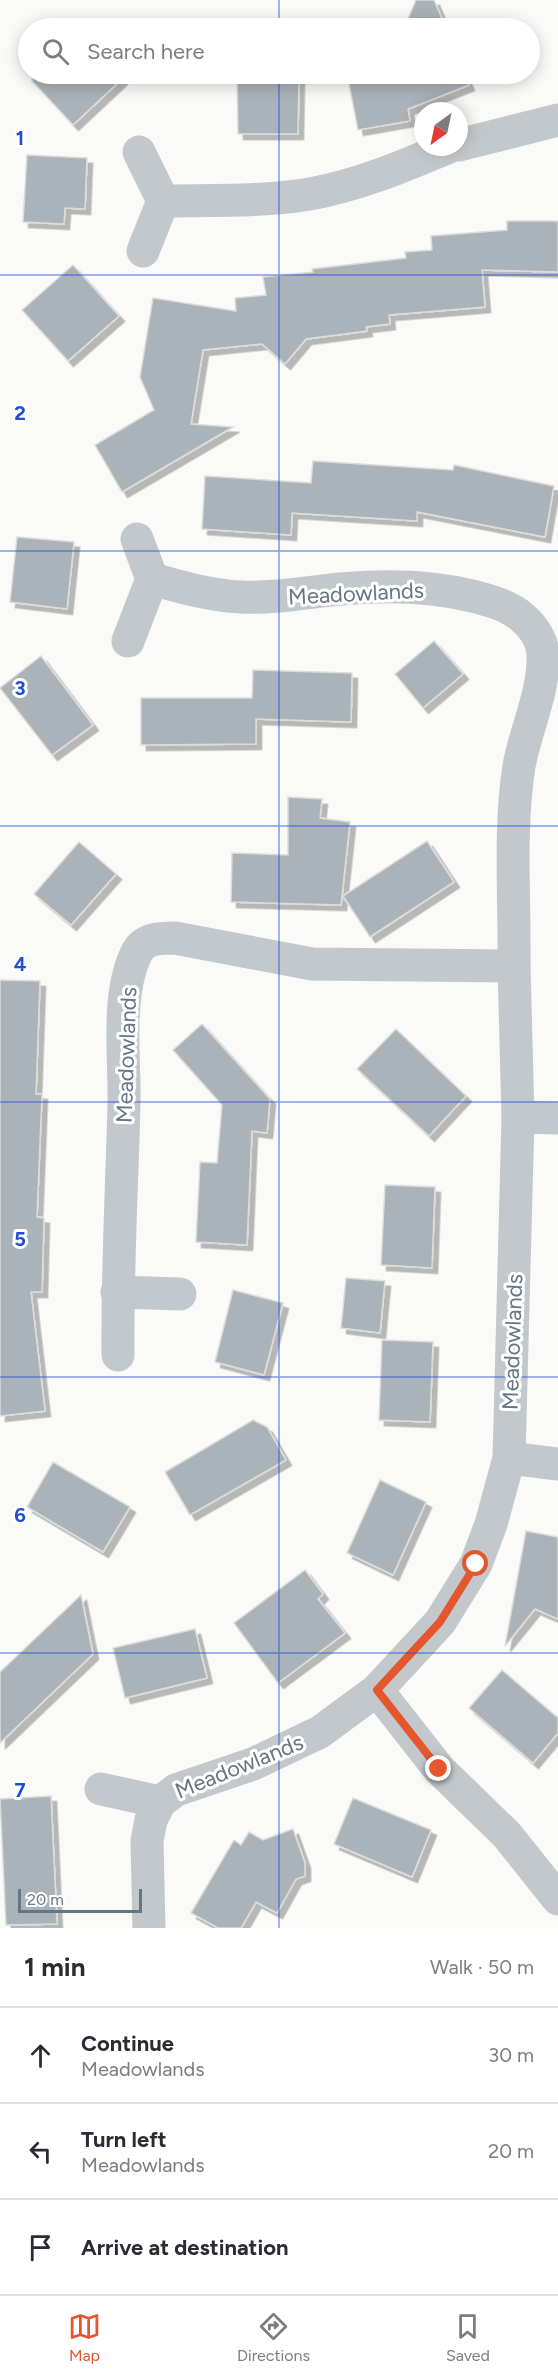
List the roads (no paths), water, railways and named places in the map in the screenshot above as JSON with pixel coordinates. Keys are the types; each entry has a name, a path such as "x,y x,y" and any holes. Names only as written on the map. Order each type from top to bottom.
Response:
{"street":[{"path":"468,143 558,120"},
{"path":"139,152 163,201 142,251"},
{"path":"163,201 236,200 310,194 383,176 429,156"},
{"path":"128,641 152,579 137,539"},
{"name":"Meadowlands","path":"149,1928 147,1841 151,1820 160,1802 176,1790 253,1764 321,1732 377,1690 440,1622 476,1564 491,1524 509,1458 518,1117 514,966 515,830 519,767 542,679 543,654 541,639 528,622 506,606 445,589 407,585 340,589 284,597 240,597 198,592 152,579"},
{"name":"Meadowlands","path":"118,1355 117,1292 124,1103 125,998 129,972 137,951 154,938 175,938 312,964 514,966"},
{"path":"518,1117 558,1118"},
{"path":"117,1292 180,1294"},
{"path":"509,1458 558,1464"},
{"path":"377,1690 439,1769 507,1835 558,1899"},
{"name":"Meadowlands","path":"101,1789 160,1802"}]}
